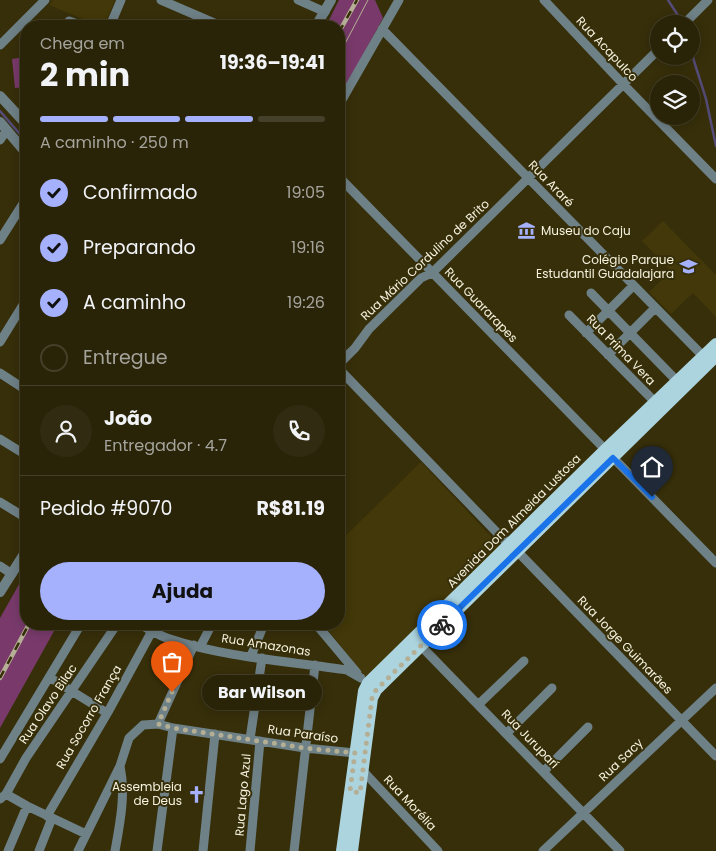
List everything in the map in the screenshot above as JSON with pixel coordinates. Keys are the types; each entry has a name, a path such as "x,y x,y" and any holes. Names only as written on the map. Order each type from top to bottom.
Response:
{"main road":[{"name":"Avenida Dom Almeida Lustosa","path":"342,851 355,792 363,771 372,698 376,690 421,646 535,526 609,454 711,361 716,344"},
{"name":"Avenida Dom Almeida Lustosa","path":"609,454 655,402 677,381 711,361"},
{"name":"Avenida Dom Almeida Lustosa","path":"352,851 355,753 365,680 513,548"}],"street":[{"path":"25,20 45,0"},
{"path":"113,20 121,0"},
{"path":"161,0 207,20"},
{"path":"298,0 325,12"},
{"path":"320,20 332,0"},
{"path":"345,94 399,0"},
{"name":"Rua Acapulco","path":"544,0 716,180"},
{"path":"693,15 708,0"},
{"path":"0,46 20,26"},
{"name":"Rua Araré","path":"382,29 655,308 711,361"},
{"name":"Rua Mário Cordulino de Brito","path":"345,358 369,329 421,278 432,273 650,58"},
{"path":"0,96 20,114"},
{"path":"0,140 3,126"},
{"path":"3,126 20,146"},
{"name":"Rua Guararapes","path":"345,183 716,563"},
{"path":"0,240 20,208"},
{"path":"586,332 634,286"},
{"path":"591,293 677,381"},
{"path":"608,355 655,308"},
{"path":"0,342 20,310"},
{"name":"Rua Prima Vera","path":"569,315 655,402"},
{"path":"0,373 20,386"},
{"name":"Rua Jorge Guimarães","path":"345,375 716,756"},
{"path":"0,438 20,451"},
{"path":"0,502 20,514"},
{"path":"0,592 20,561"},
{"path":"0,566 12,574"},
{"path":"0,758 77,630"},
{"name":"Rua Olavo Bilac","path":"3,797 26,758 113,630"},
{"path":"78,851 120,766 129,738 142,725 158,724 197,646 208,630"},
{"path":"251,656 262,630"},
{"path":"321,630 365,680"},
{"name":"Rua Amazonas","path":"152,631 168,639 226,653 347,670 365,680"},
{"name":"Rua Socorro França","path":"39,851 50,817 152,631"},
{"name":"Rua Juruparí","path":"421,646 620,851"},
{"name":"Rua Lago Azul","path":"250,739 262,658"},
{"path":"479,704 524,661"},
{"path":"294,851 315,665"},
{"path":"49,677 107,714"},
{"path":"507,733 552,688"},
{"name":"Rua Sacy","path":"543,851 716,688"},
{"name":"Rua Paraíso","path":"158,724 173,728 305,748 355,753"},
{"path":"544,771 588,727"},
{"path":"157,851 173,728"},
{"path":"203,851 215,734"},
{"name":"Rua Lago Azul","path":"250,851 260,740"},
{"path":"115,851 123,784 120,766"},
{"name":"Rua Morélia","path":"363,771 438,851"},
{"path":"3,797 27,806 86,834"},
{"path":"8,851 27,806"}],"shaded area":[{"path":"53,0 115,0 107,20 85,20 49,5"},
{"path":"339,0 375,0 383,18 345,88 345,20 329,20"},
{"path":"20,58 20,88 15,88 12,59"},
{"name":"Colégio Parque Estudantil Guadalajara","path":"663,221 716,275 716,317 693,293 671,314 649,292 671,271 642,241"},
{"path":"421,462 500,546 368,676 365,676 328,630 345,630 345,536"},
{"path":"20,583 20,630 55,630 0,728 0,618"}],"waterway":[{"path":"668,0 678,15"},
{"path":"695,65 706,99 716,146"},
{"path":"0,111 20,134"}],"tram line":[{"path":"345,44 368,0"}],"railway":[{"path":"345,21 357,0"},
{"path":"0,678 26,630"}],"way so far":[{"path":"172,692 158,724 173,728 305,748 355,753 350,791 360,793 372,698 376,690 442,625"}],"place":[{"name":"Museu do Caju","path":"527,231"},
{"name":"Colégio Parque Estudantil Guadalajara","path":"688,267"},
{"name":"Bar Wilson","path":"172,692"},
{"name":"Assembleia de Deus","path":"196,794"}],"route":[{"path":"442,625 613,458 652,497"}]}
